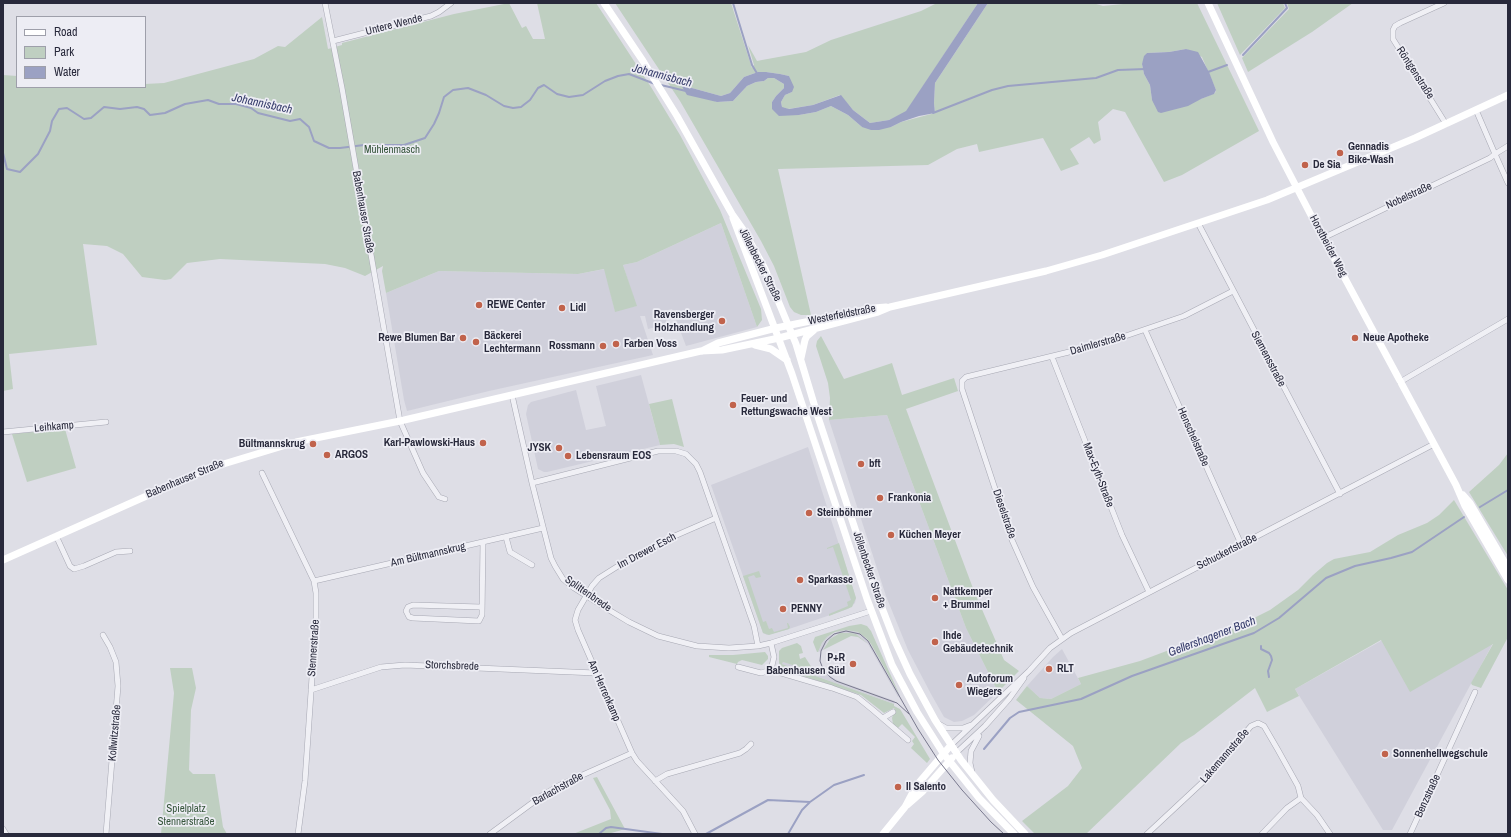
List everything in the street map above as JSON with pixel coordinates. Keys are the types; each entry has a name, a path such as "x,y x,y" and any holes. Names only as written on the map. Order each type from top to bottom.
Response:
{"main road":[{"name":"Jöllenbecker Straße","path":"604,3 678,116 732,214 744,231 760,259 793,335 822,430 882,608 910,674 956,753 993,800 1025,834"},
{"name":"Horstheider Weg","path":"1208,3 1259,113 1297,188 1456,485 1465,506 1508,580"},
{"path":"890,307 1065,266 1251,206 1297,188 1508,96"},
{"name":"Jöllenbecker Straße","path":"732,214 788,361 871,611 886,651 904,688 943,754 979,798 1014,834"},
{"name":"Westerfeldstraße","path":"776,328 877,308 890,307"},
{"name":"Westerfeldstraße","path":"779,338 878,312 890,307"},
{"path":"701,351 718,343 776,328"},
{"path":"800,358 807,336 816,329"},
{"path":"400,421 701,351 722,350 779,338"},
{"path":"751,344 771,349 788,361"},
{"name":"Babenhauser Straße","path":"3,560 185,478 223,463 296,442 400,421"},
{"name":"Horstheider Weg","path":"1456,485 1470,503 1508,568"},
{"name":"Splittenbrede","path":"871,611 882,608"},
{"path":"905,807 916,786 951,745"},
{"path":"883,834 905,807 923,792 956,753"}],"street":[{"name":"Babenhauser Straße","path":"325,3 353,151 400,421 423,474 439,497 445,499"},
{"name":"Untere Wende","path":"333,41 431,16 439,12 450,3"},
{"name":"Röntgenstraße","path":"1444,3 1395,26 1393,30 1393,39 1446,124"},
{"path":"1476,110 1508,183"},
{"name":"Nobelstraße","path":"1323,238 1490,158 1508,146"},
{"name":"Siemensstraße","path":"1198,223 1340,494"},
{"name":"Daimlerstraße","path":"961,384 963,379 966,377 1102,344 1145,330 1184,316 1233,291"},
{"path":"1400,382 1508,319"},
{"name":"Henschelstraße","path":"1145,330 1241,544"},
{"name":"Max-Eyth-Straße","path":"1052,357 1122,535 1149,592"},
{"name":"Dieselstraße","path":"961,384 1012,540 1033,587 1062,639"},
{"name":"Splittenbrede","path":"512,395 551,558 559,573 574,588 629,622 652,633 697,646 729,648 758,646 771,643 871,611"},
{"name":"Leihkamp","path":"3,432 106,422"},
{"name":"Schuckertstraße","path":"951,745 1062,639 1149,592 1434,444"},
{"path":"532,483 658,451 676,451 686,454 696,464 754,626 758,646"},
{"name":"Stennerstraße","path":"262,473 314,581 316,606 311,690 305,781 298,834"},
{"name":"Im Drewer Esch","path":"586,596 600,578 626,561 670,538 716,518"},
{"name":"Am Bültmannskrug","path":"314,581 543,528"},
{"path":"55,537 58,540 70,566 74,568 80,567 116,552 130,551"},
{"path":"506,537 510,552 532,565"},
{"path":"481,607 413,605 407,608 406,611 409,617 413,618 475,622 481,618 483,542"},
{"name":"Am Herrenkamp","path":"586,596 578,610 575,620 596,673 632,754 683,811 695,834"},
{"name":"Kollwitzstraße","path":"103,635 116,662 118,686 106,834"},
{"path":"771,643 774,657 771,670"},
{"name":"Storchsbrede","path":"311,690 380,667 405,664 596,673"},
{"path":"738,667 761,673 771,670 852,695 866,703 908,740"},
{"name":"Schuckertstraße","path":"956,753 985,726 1009,699 1029,671"},
{"name":"Benzstraße","path":"1410,834 1475,692"},
{"path":"883,718 893,712"},
{"path":"936,720 946,728 963,728 972,725"},
{"name":"Lakemannstraße","path":"1148,834 1206,779 1254,724 1258,723 1264,726 1295,780 1301,798"},
{"name":"Schuckertstraße","path":"977,780 970,763 971,753 975,742 985,726"},
{"path":"655,781 667,774 740,752 751,744"},
{"name":"Barlachstraße","path":"490,834 543,795 632,754"},
{"path":"1262,834 1287,808 1301,798 1317,815 1330,834"},
{"path":"3,829 6,834"}],"shaded area":[{"path":"721,223 757,327 686,346 672,309 664,311 667,324 648,329 645,316 640,316 653,355 489,391 407,411 386,293 439,271 578,274 605,269 615,311 636,306 623,265 637,262"},
{"path":"641,375 660,445 547,472 538,469 526,414 528,405 531,402 576,390 586,430 606,426 596,386"},
{"path":"887,415 966,628 998,692 974,715 962,721 954,722 944,717 908,650 886,596 829,420"},
{"path":"808,447 856,598 855,603 848,609 767,635 763,633 711,485"},
{"name":"Sonnenhellwegschule","path":"1465,594 1493,643 1392,830 1383,830 1295,689"},
{"path":"846,630 858,632 869,641 900,696 898,697 868,644 856,634 837,634 828,641 823,650 818,652 822,643 827,637 839,631"},
{"path":"1062,649 1081,684 1051,699 1040,698 1027,686"},
{"path":"783,662 826,675 824,673 839,681 895,701 894,704 782,664"}],"green space":[{"name":"Mühlenmasch","path":"509,3 522,28 526,26 533,39 545,39 537,3 596,3 651,87 680,135 720,210 761,309 762,320 757,327 721,223 637,262 623,265 637,306 615,312 604,269 578,274 439,271 386,293 382,271 383,266 365,276 345,268 325,264 220,259 187,263 171,279 165,280 142,277 123,254 107,246 83,244 97,345 9,354 13,389 3,391 3,75 16,76 16,88 146,88 146,84 164,83 254,59 278,46 285,47 322,17 328,49 342,45 342,43 454,14"},
{"path":"615,3 731,3 752,68 754,65 748,45 757,61 806,52 831,40 921,11 937,3 978,3 906,112 889,120 870,123 853,110 840,95 813,105 788,109 783,107 799,115 816,112 831,106 848,115 862,127 891,127 901,122 935,113 935,83 988,3 1093,3 1103,6 1133,3 1197,3 1259,131 1182,175 1164,182 1125,112 1113,109 1098,122 1101,140 1094,144 1089,137 1070,149 1079,164 1061,171 1043,138 979,152 977,144 957,149 928,165 778,169 811,315 801,315 794,312 790,307 774,266 761,241 680,101","holes":["1186,49 1202,57 1216,90 1215,93 1201,99 1152,100 1150,85 1144,74 1142,64 1147,53 1169,52","758,72 789,76 792,92 785,95 781,102 782,107 772,102 784,88 784,84 774,78 768,78 764,81 756,82 747,86 733,101 717,102 681,85 721,96 730,93 744,77"]},
{"path":"1217,3 1283,3 1285,8 1240,55"},
{"path":"1287,3 1353,3 1312,32 1248,72 1242,58 1289,9"},
{"path":"821,336 844,379 892,363 902,395 954,378 958,391 906,409 974,591 1004,660 1019,671 998,692 966,628 887,415 829,420 830,398 828,383 816,346 817,341"},
{"path":"672,399 684,447 674,444 660,445 649,404"},
{"path":"65,429 76,468 27,482 12,434"},
{"path":"1508,453 1508,556 1469,492 1499,465"},
{"path":"1454,500 1508,590 1508,637 1481,688 1472,685 1471,683 1493,644 1410,692 1381,640 1295,689 1299,696 1267,712 1255,688 1194,735 1181,743 1086,834 1035,834 1022,821 1068,786 1082,768 1073,746 1016,700 1027,686 1040,698 1051,699 1081,684 1078,678 1140,661 1217,632 1236,627 1270,610 1298,590 1327,563 1334,559 1370,552 1398,535 1427,523 1439,515"},
{"path":"839,543 856,598 852,607 829,616 829,614 848,606 847,602 851,600 833,547 827,549"},
{"path":"759,571 761,577 756,578 754,575 748,577 763,622 766,621 769,629 772,628 774,632 788,628 787,623 790,627 789,629 769,635 763,633 743,576"},
{"path":"861,624 867,626 871,631 900,696 871,644 858,632 846,630 835,632 827,637 817,652 813,642 815,637 849,626"},
{"path":"840,633 856,634 868,644 858,637 851,636 823,650 830,639"},
{"path":"797,643 801,646 803,653 799,654 800,659 805,657 812,668 824,673 826,676 783,662 782,664 894,704 894,706 900,709 930,759 927,763 911,748 914,744 912,741 915,737 902,724 898,728 893,724 892,718 896,712 894,708 884,713 861,695 782,669 779,663 779,651 782,648"},
{"path":"765,652 768,659 762,665 742,660 737,664 709,657 709,655 733,655"},
{"name":"Spielplatz Stennerstraße","path":"170,668 192,668 196,688 191,710 189,770 193,774 215,774 223,827 227,834 161,834 174,693"},
{"path":"597,777 625,829 608,834 573,834 611,819 610,810 593,778"}],"water":[{"path":"978,3 988,3 935,83 935,113 919,116 891,127 871,130 862,127 848,115 831,106 816,112 779,116 772,109 772,102 784,88 784,84 774,78 768,78 764,81 756,82 747,86 733,101 717,102 687,95 681,85 721,96 730,93 744,77 758,72 780,74 789,76 794,87 792,92 785,95 781,102 782,107 789,109 813,105 841,95 853,110 870,123 889,120 906,111"},
{"path":"1186,49 1198,52 1209,72 1216,90 1214,94 1188,106 1161,113 1158,112 1152,100 1150,85 1144,74 1142,64 1144,56 1147,53 1169,52"}],"waterway":[{"path":"733,3 752,65 758,75"},
{"path":"1243,55 1287,8 1285,3"},
{"path":"1208,72 1227,65"},
{"path":"933,113 992,90 1008,86 1096,78 1118,70 1146,69"},
{"name":"Johannisbach","path":"3,153 7,169 20,172 38,154 50,131 52,121 59,109 67,108 84,119 91,118 104,107 120,109 137,107 144,109 150,115 165,113 185,104 208,100 219,104 236,104 251,108 258,113 290,121 300,119 309,127 314,141 329,148 340,148 364,145 404,145 425,138 434,124 444,97 453,90 468,88 486,95 504,106 513,108 521,107 530,100 538,88 544,85 557,94 569,97 583,95 605,81 629,74 655,84"},
{"name":"Johannisbach","path":"661,85 686,91"},
{"name":"Gellershagener Bach","path":"1480,507 1508,490"},
{"name":"Gellershagener Bach","path":"984,749 1010,718 1019,712 1081,699 1132,676 1254,633 1279,618 1326,578 1355,566 1412,552 1464,517"},
{"path":"1261,646 1261,649 1269,653 1271,656 1272,660 1268,671 1269,677"},
{"name":"Gellershagener Bach","path":"788,834 802,810 810,802 834,785 864,775"},
{"path":"706,834 768,800 810,802"},
{"path":"599,834 606,828 611,827 662,834"}],"tram line":[{"path":"909,714 897,703 836,681 830,677 823,669 820,661 821,651 826,641 834,634 846,631 860,634 868,641 918,729 938,760 962,790 1004,834"}],"place":[{"name":"Gennadis Bike-Wash","path":"1340,153"},
{"name":"De Sia","path":"1305,165"},
{"name":"REWE Center","path":"479,305"},
{"name":"Lidl","path":"562,308"},
{"name":"Ravensberger Holzhandlung","path":"722,321"},
{"name":"Rewe Blumen Bar","path":"463,338"},
{"name":"Neue Apotheke","path":"1355,338"},
{"name":"Bäckerei Lechtermann","path":"476,342"},
{"name":"Farben Voss","path":"616,344"},
{"name":"Rossmann","path":"603,346"},
{"name":"Feuer- und Rettungswache West","path":"733,405"},
{"name":"Karl-Pawlowski-Haus","path":"483,443"},
{"name":"Bültmannskrug","path":"313,444"},
{"name":"JYSK","path":"559,448"},
{"name":"ARGOS","path":"327,455"},
{"name":"Lebensraum EOS","path":"568,456"},
{"name":"bft","path":"861,464"},
{"name":"Frankonia","path":"880,498"},
{"name":"Steinböhmer","path":"809,513"},
{"name":"Küchen Meyer","path":"891,535"},
{"name":"Sparkasse","path":"800,580"},
{"name":"Nattkemper + Brummel","path":"935,598"},
{"name":"PENNY","path":"783,609"},
{"name":"Ihde Gebäudetechnik","path":"935,642"},
{"name":"P+R Babenhausen Süd","path":"853,664"},
{"name":"RLT","path":"1049,669"},
{"name":"Autoforum Wiegers","path":"959,685"},
{"name":"Sonnenhellwegschule","path":"1385,754"},
{"name":"Il Salento","path":"898,787"}]}
